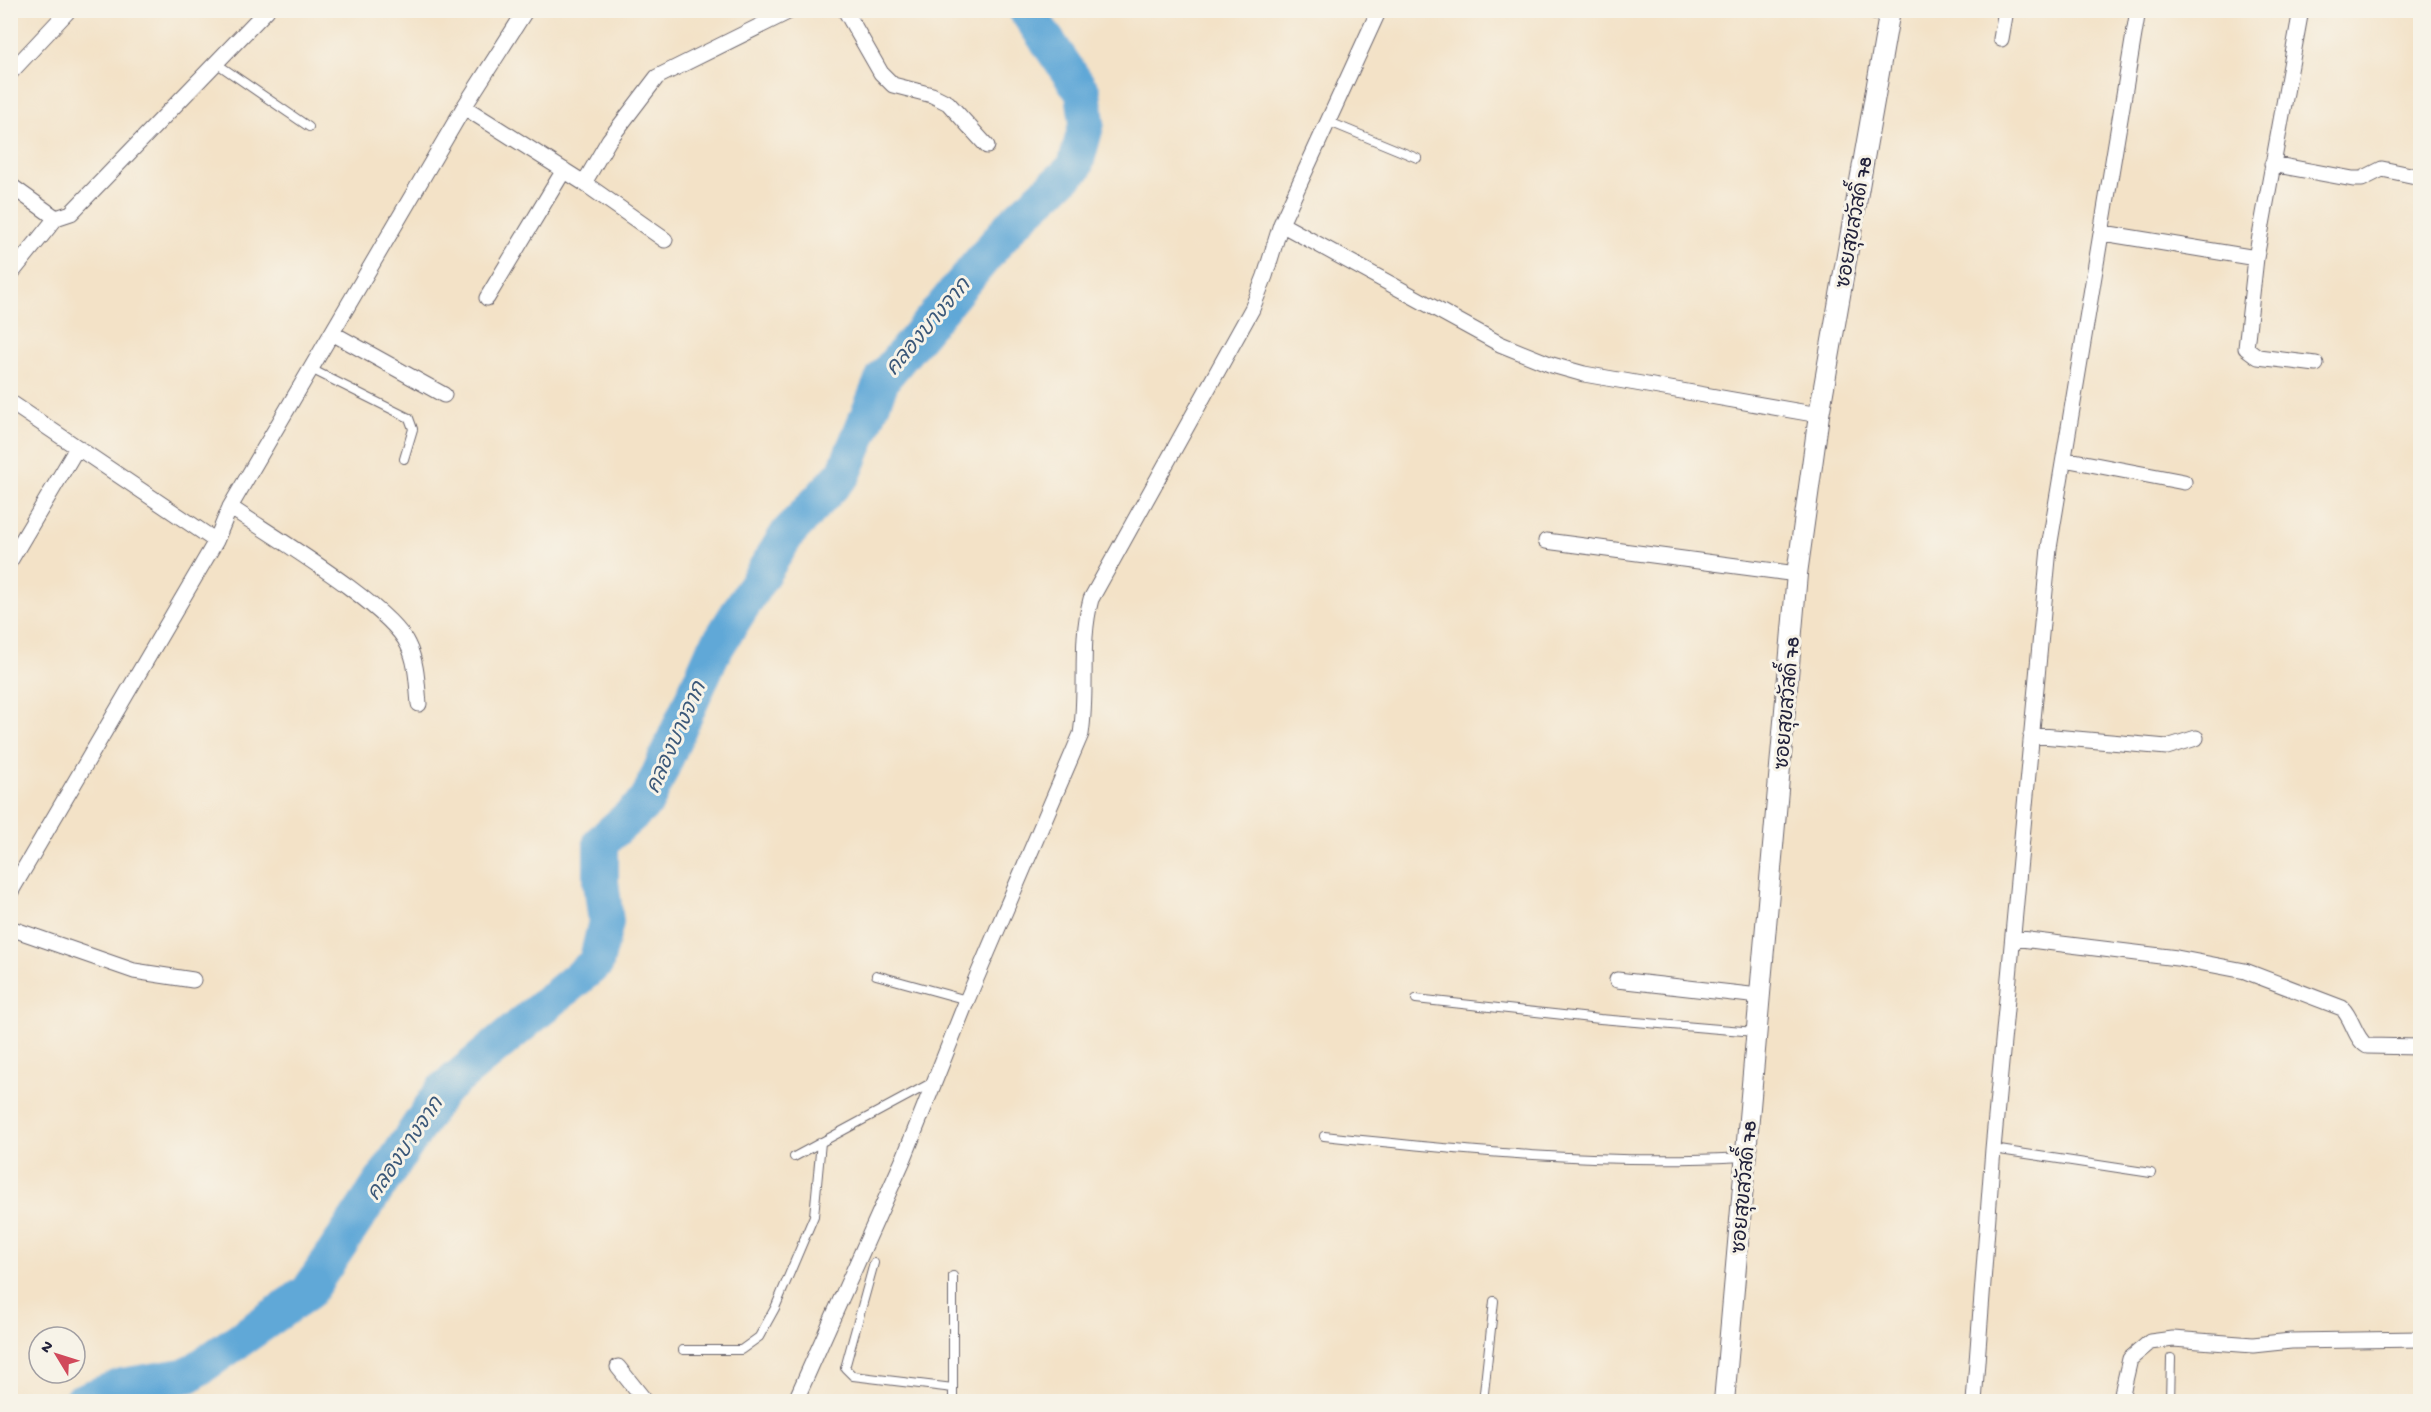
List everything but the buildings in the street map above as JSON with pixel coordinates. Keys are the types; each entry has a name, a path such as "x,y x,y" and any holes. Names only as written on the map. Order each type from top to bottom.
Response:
{"street":[{"path":"10,73 69,10"},
{"path":"10,275 56,218 71,213 88,197 267,10"},
{"path":"10,893 216,542 230,507 464,107 526,10"},
{"path":"584,183 609,140 657,76 792,10"},
{"path":"845,10 881,73 893,85 932,95 948,103 987,146"},
{"path":"795,1401 895,1179 967,1000 1081,734 1084,714 1084,624 1091,599 1252,309 1281,224 1379,10"},
{"path":"1867,10 1889,13"},
{"path":"2001,39 2006,10"},
{"path":"1974,1401 1993,1149 2049,548 2103,233 2138,10"},
{"path":"2301,10 2256,258 2246,348 2258,357 2316,364"},
{"name":"ซอยสุขสวัสดิ์ 78","path":"1724,1401 1797,574 1819,415 1889,13"},
{"path":"464,107 584,183 666,240"},
{"path":"2272,164 2353,179 2391,169 2421,177"},
{"path":"487,298 564,170"},
{"path":"10,185 56,218"},
{"path":"1281,224 1500,344 1552,365 1584,374 1819,415"},
{"path":"2103,233 2256,258"},
{"path":"332,333 444,394"},
{"path":"10,402 216,542"},
{"path":"10,561 77,448"},
{"path":"2064,459 2184,482"},
{"path":"230,507 339,580 394,625 408,644 415,665 419,704"},
{"path":"1546,540 1797,574"},
{"path":"2031,735 2167,747 2196,738"},
{"path":"10,928 134,971 193,980"},
{"path":"2013,938 2177,958 2245,971 2342,1008 2351,1017 2361,1043 2367,1046 2421,1047"},
{"path":"1617,980 1759,996"},
{"path":"2120,1401 2130,1359 2150,1342 2173,1339 2253,1345 2291,1341 2421,1339"},
{"path":"618,1367 646,1401"}],"lane":[{"path":"216,63 309,128"},
{"path":"1327,121 1416,158"},
{"path":"311,369 409,418 413,429 404,459"},
{"path":"876,975 967,1000"},
{"path":"1416,999 1600,1019 1756,1032"},
{"path":"794,1157 935,1081"},
{"path":"1324,1136 1455,1150 1638,1161 1746,1157"},
{"path":"683,1350 741,1350 759,1337 775,1308 814,1216 821,1142"},
{"path":"1993,1149 2151,1173"},
{"path":"874,1263 845,1368 853,1376 953,1388"},
{"path":"953,1276 953,1401"},
{"path":"1483,1401 1494,1301"},
{"path":"2170,1401 2171,1358"}],"waterway":[{"name":"คลองบางจาก","path":"80,1402 122,1386 189,1375 308,1292 442,1091 596,963 606,922 601,882 601,842 647,801 712,654 788,533 844,473 883,378 1013,223 1075,167 1087,122 1083,93 1026,10"}]}
